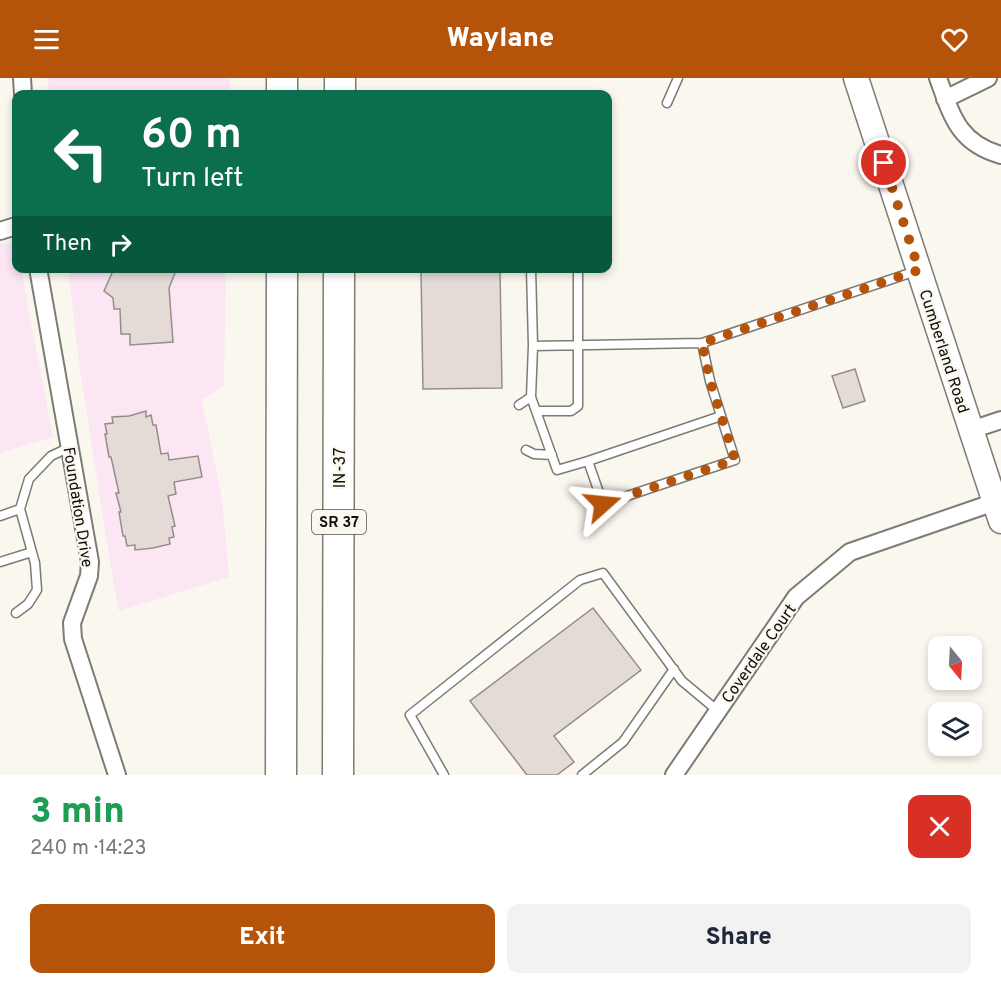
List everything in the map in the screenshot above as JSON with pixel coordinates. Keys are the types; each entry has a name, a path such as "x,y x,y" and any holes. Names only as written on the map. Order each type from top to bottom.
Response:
{"highway":[{"path":"281,775 282,273"},
{"name":"IN-37","path":"338,775 339,273"}],"street":[{"name":"Cumberland Road","path":"856,78 998,511"},
{"path":"938,78 950,112 967,137 985,150 1001,154"},
{"path":"945,99 988,78"},
{"name":"Foundation Drive","path":"39,273 90,562 89,576 72,623 73,639 117,775"},
{"path":"972,430 1001,420"},
{"name":"Coverdale Court","path":"674,775 796,597 850,552 998,511"}],"lane":[{"path":"667,103 678,78"},
{"path":"533,346 702,343 919,270"},
{"path":"531,273 533,346 531,397 557,470 721,416"},
{"path":"536,411 571,411 578,406 578,273"},
{"path":"588,461 603,504 735,460 710,381 702,343"},
{"path":"519,405 531,397"},
{"path":"16,614 28,604 37,590 35,563 20,510 29,478 51,456 70,447"},
{"path":"526,450 534,454 552,456"},
{"path":"0,516 20,510"},
{"path":"0,562 32,552"},
{"path":"444,775 410,715 580,580 603,573 682,681 718,711"},
{"path":"582,775 623,742 674,669"}],"shaded area":[{"path":"47,78 230,78 230,90 48,90"},
{"path":"12,242 12,273 22,273 53,437 0,453 0,244"},
{"path":"68,273 226,273 224,386 202,400 222,499 229,577 119,611 80,370"}],"building":[{"path":"112,273 175,273 169,288 173,342 130,345 130,334 121,334 120,309 114,309 113,298 104,291"},
{"path":"421,273 500,273 502,388 423,389"},
{"path":"855,369 865,401 843,408 832,376"},
{"path":"146,411 146,417 151,415 153,425 156,425 161,454 168,453 169,460 198,456 202,477 174,482 176,494 168,496 175,526 172,527 174,537 169,538 170,544 135,550 135,545 127,546 125,536 123,536 119,512 121,512 116,493 119,493 111,457 109,457 105,424 113,423 112,417 129,416"},
{"path":"593,608 641,670 554,736 574,762 557,775 527,775 470,701"}],"route":[{"path":"603,504 735,460 710,381 702,343 919,270 884,163"}]}
